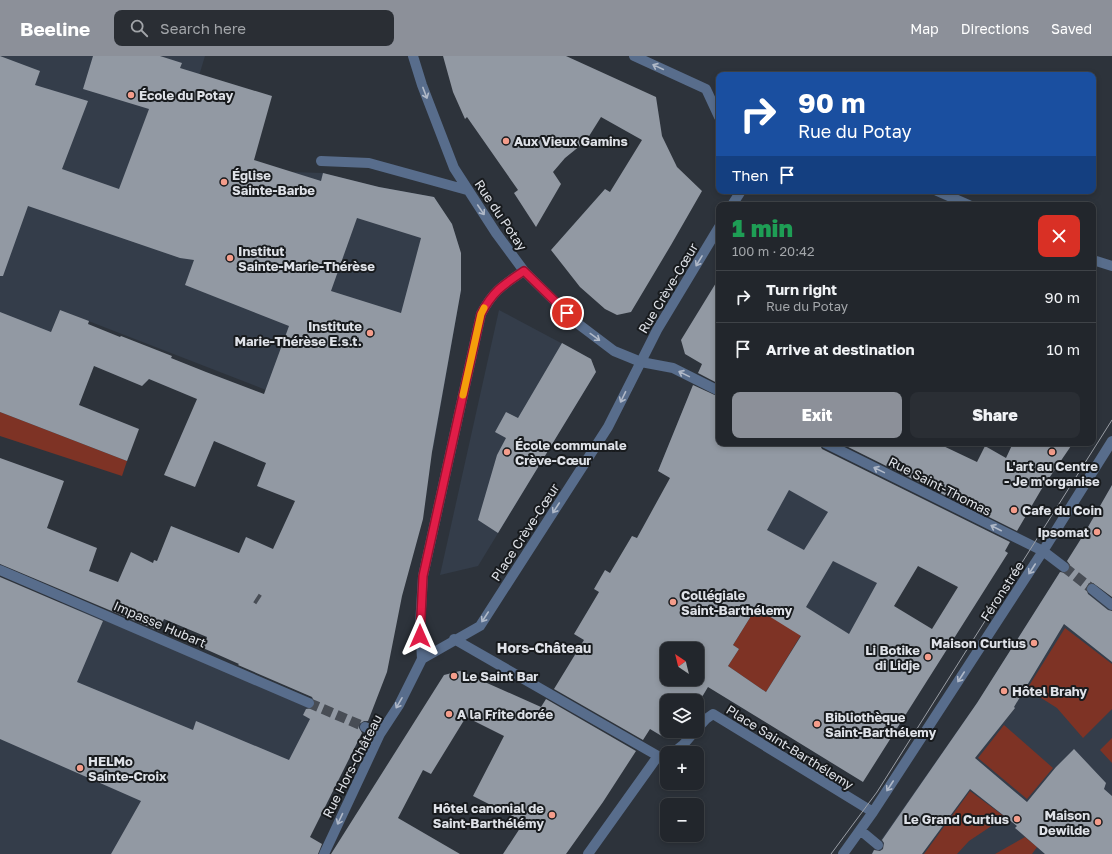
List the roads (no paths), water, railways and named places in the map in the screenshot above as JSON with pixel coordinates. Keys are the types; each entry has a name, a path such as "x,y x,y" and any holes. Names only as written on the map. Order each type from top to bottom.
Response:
{"street":[{"name":"Rue du Potay","path":"413,56 422,85 454,168 496,233 524,271 577,323 614,350 641,362"},
{"path":"634,56 706,89 716,111"},
{"path":"321,161 369,163 468,190"},
{"path":"944,194 962,202"},
{"name":"Rue Crève-Cœur","path":"641,362 657,330 716,232"},
{"path":"1096,261 1112,266"},
{"path":"422,659 420,625 423,576 481,314 489,299 501,286 524,271"},
{"path":"641,362 673,368 716,390"},
{"name":"Place Crève-Cœur","path":"422,659 480,626 608,427 641,362"},
{"name":"Féronstrée","path":"843,854 873,812 1043,552 1112,440"},
{"name":"Rue Saint-Thomas","path":"831,446 1043,552 1064,567"},
{"name":"Impasse Hubart","path":"0,570 309,703"},
{"path":"1092,589 1112,605"},
{"path":"454,640 660,755"},
{"name":"Rue Hors-Château","path":"324,854 380,734 399,705 422,659"},
{"name":"Place Saint-Barthélemy","path":"704,721 712,714 873,812"},
{"path":"365,727 380,734"},
{"name":"Place Saint-Barthélemy","path":"682,746 689,738"},
{"path":"588,854 660,759"},
{"path":"860,830 878,845"}],"tunnel":[{"path":"1064,567 1092,589"},
{"path":"309,703 365,727"}],"tram line":[{"path":"1096,445 1112,420"},
{"path":"831,854 877,792 1096,446"}],"place":[{"name":"École du Potay","path":"131,95"},
{"name":"Aux Vieux Gamins","path":"506,141"},
{"name":"Église Sainte-Barbe","path":"224,182"},
{"name":"Institut Sainte-Marie-Thérèse","path":"230,258"},
{"name":"Institute Marie-Thérèse E.s.t.","path":"370,333"},
{"name":"École communale Crève-Cœur","path":"507,452"},
{"name":"L'art au Centre - Je m'organise","path":"1052,452"},
{"name":"Cafe du Coin","path":"1014,510"},
{"name":"Ipsomat","path":"1097,532"},
{"name":"Collégiale Saint-Barthélemy","path":"673,602"},
{"name":"Maison Curtius","path":"1034,643"},
{"name":"Li Botike di Lidje","path":"928,657"},
{"name":"Le Saint Bar","path":"454,676"},
{"name":"Hôtel Brahy","path":"1004,691"},
{"name":"A la Frite dorée","path":"449,714"},
{"name":"Bibliothèque Saint-Barthélemy","path":"817,724"},
{"name":"HELMo Sainte-Croix","path":"80,768"},
{"name":"Hôtel canonial de Saint-Barthélémy","path":"552,815"},
{"name":"Le Grand Curtius","path":"1017,819"},
{"name":"Maison Dewilde","path":"1098,822"}],"district":[{"name":"Hors-Château","path":"544,648"}]}
